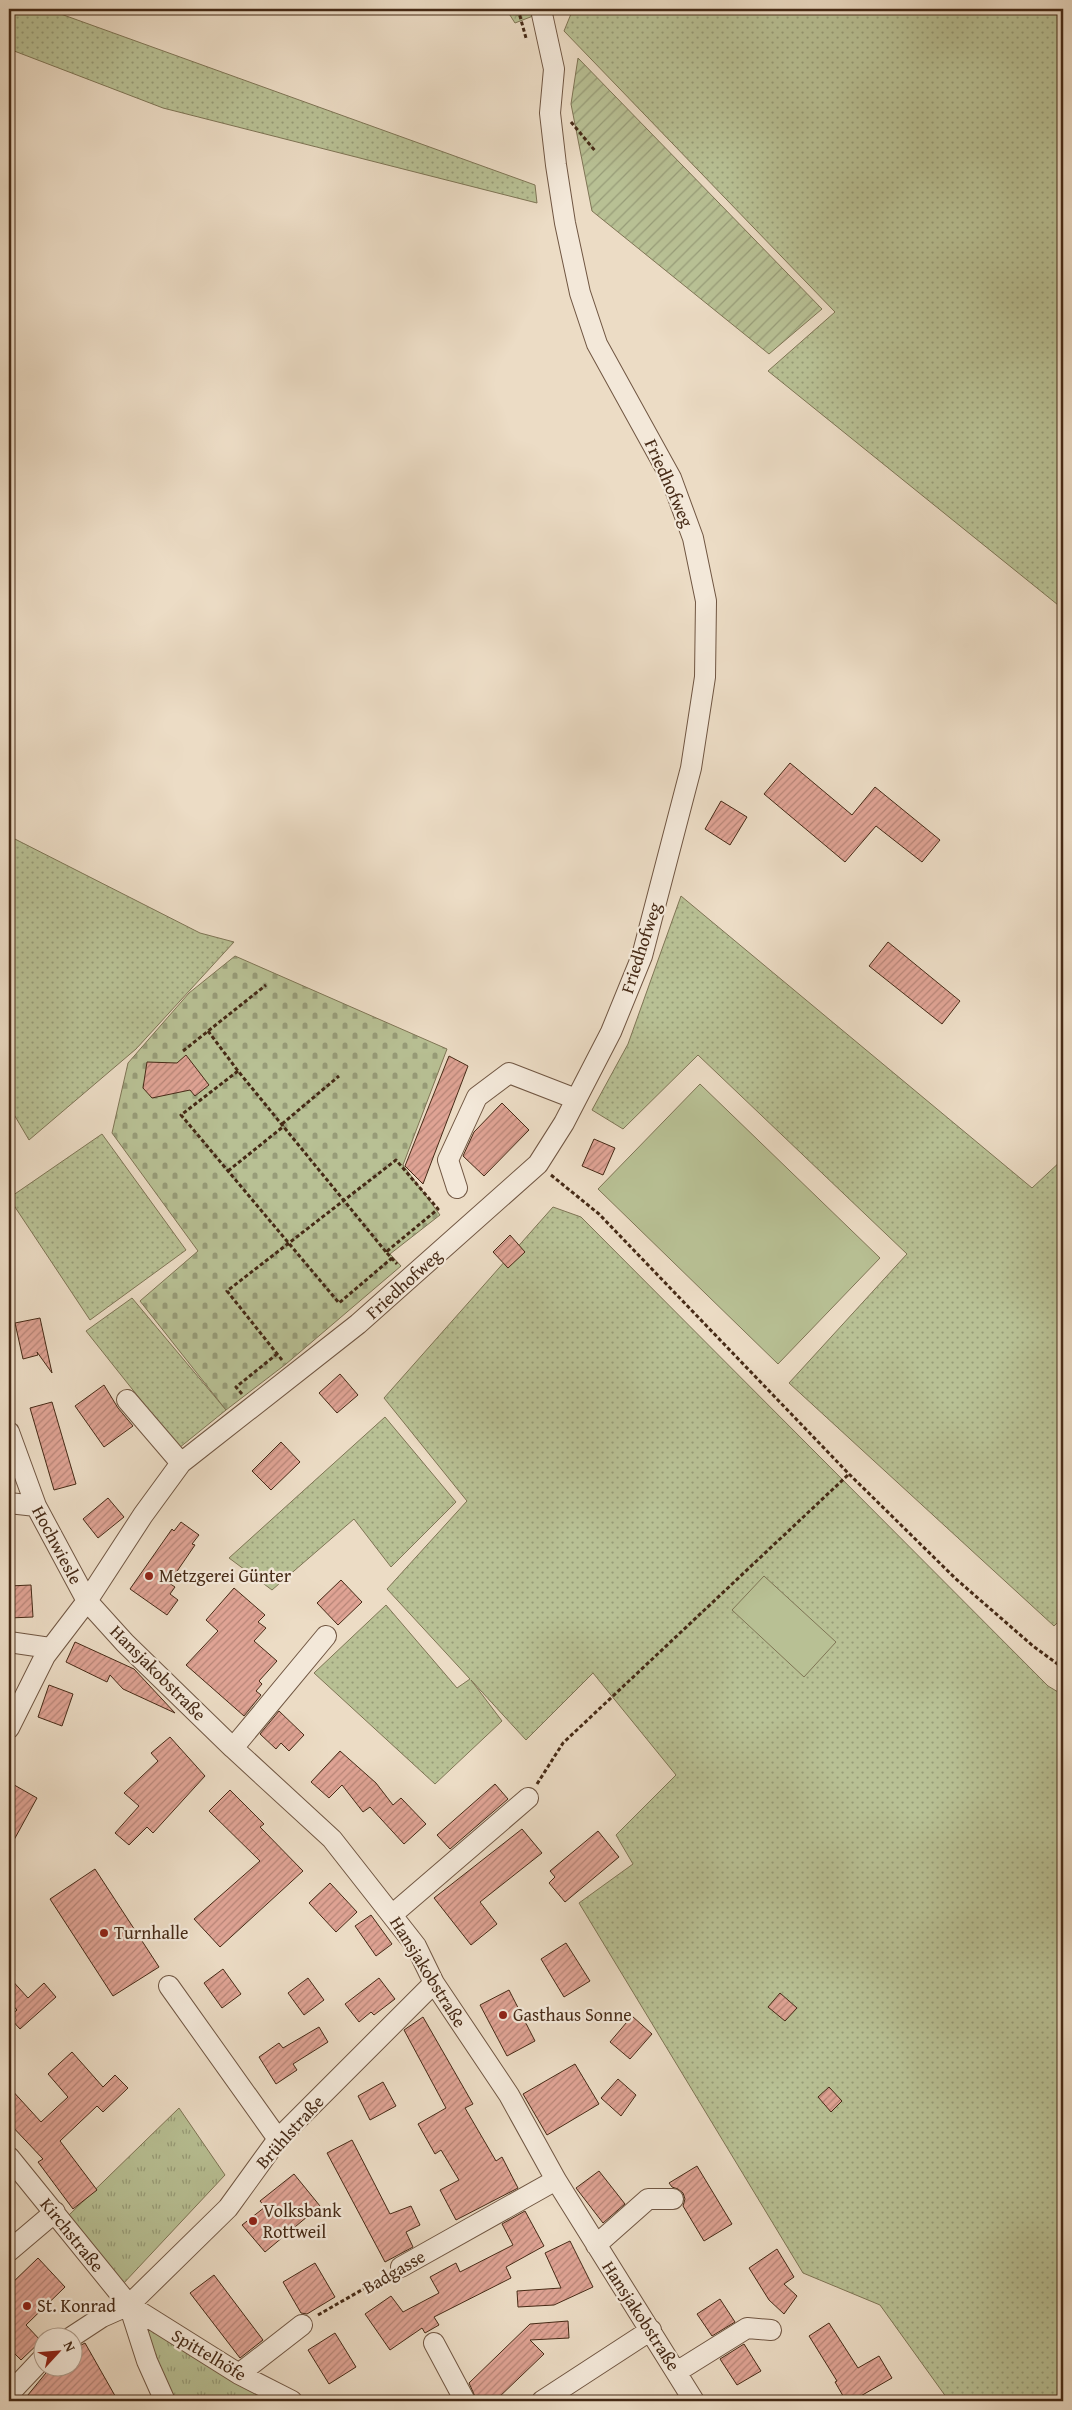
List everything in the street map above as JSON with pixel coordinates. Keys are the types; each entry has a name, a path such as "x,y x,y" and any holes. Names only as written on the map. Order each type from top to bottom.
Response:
{"street":[{"name":"Friedhofweg","path":"9,1728 50,1648 87,1601 143,1515 181,1463 358,1324 538,1164 564,1123 611,1032 642,956 686,787 706,677 706,602 693,538 671,478 598,344 580,293 565,223 551,106 554,69 542,14 544,9"},
{"path":"457,1188 448,1160 477,1097 509,1072 576,1099"},
{"path":"127,1400 181,1463"},
{"name":"Hochwiesle","path":"9,1432 36,1506 87,1601"},
{"path":"9,1503 36,1506"},
{"name":"Hansjakobstraße","path":"87,1601 125,1643 233,1748 332,1839 393,1914 416,1946 434,1983 513,2102 556,2180 678,2371 694,2401"},
{"path":"233,1748 326,1636"},
{"path":"9,1642 50,1648"},
{"path":"393,1914 528,1798"},
{"name":"Brühlstraße","path":"129,2305 228,2208 278,2139 434,1983"},
{"path":"170,1986 278,2139"},
{"name":"Kirchstraße","path":"9,2157 129,2305 147,2361 164,2399"},
{"name":"Badgasse","path":"401,2267 556,2180"},
{"path":"596,2244 648,2199 673,2199"},
{"path":"9,2251 55,2212"},
{"path":"82,2330 102,2317 129,2305"},
{"name":"Spittelhöfe","path":"129,2305 239,2374 292,2401"},
{"path":"239,2374 302,2324"},
{"path":"678,2371 747,2328 771,2330"},
{"path":"542,2401 651,2330"},
{"path":"434,2343 465,2401"},
{"path":"9,2394 32,2370"}],"path":[{"path":"551,106 596,152"},
{"path":"183,1051 266,985"},
{"path":"208,1031 238,1071 345,1199 386,1252 410,1278"},
{"path":"238,1071 181,1115 339,1303 392,1258"},
{"path":"228,1171 339,1076"},
{"path":"294,1374 227,1291 396,1160 438,1208 386,1252"},
{"path":"538,1164 599,1214 849,1474 956,1579 1033,1646 1063,1668"},
{"path":"253,1407 236,1387 277,1354"},
{"path":"528,1798 563,1743 849,1474"},
{"name":"Badgasse","path":"302,2324 401,2267"}],"green space":[{"path":"9,9 59,9 58,13 535,185 537,203 163,108 9,49"},
{"path":"506,9 535,9 533,16 515,23"},
{"path":"573,9 1063,9 1063,609 768,371 835,312 564,31"},
{"path":"578,58 822,309 769,354 592,211 571,104"},
{"path":"9,836 200,933 234,942 136,1049 29,1140 9,1106"},
{"path":"681,896 1032,1188 1063,1159 1063,1617 1054,1626 789,1383 907,1254 698,1055 623,1129 592,1110 628,1044"},
{"path":"235,956 447,1049 403,1165 440,1215 390,1254 401,1266 286,1364 226,1410 140,1301 198,1251 112,1133 128,1063 189,993"},
{"path":"700,1084 880,1258 778,1364 598,1189"},
{"path":"102,1134 186,1250 90,1320 9,1198"},
{"path":"553,1207 581,1217 1048,1686 1063,1695 1063,2401 949,2401 880,2305 803,2273 579,1903 633,1864 616,1835 676,1775 593,1673 526,1740 471,1680 502,1721 435,1784 314,1673 386,1605 457,1688 470,1679 387,1589 467,1501 384,1398"},
{"path":"132,1298 226,1410 179,1448 86,1331"},
{"path":"385,1417 456,1502 391,1567 354,1519 272,1590 229,1558"},
{"path":"764,1576 836,1642 804,1677 732,1610"},
{"path":"179,2108 225,2175 122,2285 68,2216"},
{"path":"129,2305 289,2401 167,2401"}],"building":[{"path":"790,763 852,815 875,787 940,840 922,862 876,826 845,862 764,794"},
{"path":"721,801 747,817 730,845 705,829"},
{"path":"888,942 960,1001 942,1024 869,966"},
{"path":"186,1055 209,1085 195,1096 190,1090 152,1098 143,1088 147,1062 177,1063"},
{"path":"449,1056 468,1066 423,1184 405,1166"},
{"path":"502,1103 529,1130 484,1176 463,1156 474,1132"},
{"path":"594,1139 615,1148 603,1175 582,1166"},
{"path":"510,1235 525,1252 508,1268 493,1252"},
{"path":"40,1318 52,1373 37,1352 38,1355 23,1359 15,1323"},
{"path":"340,1374 358,1395 337,1413 319,1393"},
{"path":"104,1385 118,1408 133,1426 104,1447 75,1406"},
{"path":"52,1402 76,1484 54,1490 30,1408"},
{"path":"281,1442 300,1462 271,1490 252,1471"},
{"path":"108,1498 124,1517 98,1538 83,1519"},
{"path":"181,1522 199,1535 192,1544 195,1545 169,1583 175,1587 170,1594 178,1600 167,1615 130,1589 172,1529 174,1531"},
{"path":"341,1580 362,1602 338,1625 317,1603"},
{"path":"31,1585 33,1617 9,1618 9,1586"},
{"path":"234,1588 265,1615 258,1622 266,1628 254,1641 277,1661 259,1681 262,1684 256,1691 261,1695 244,1716 186,1665 218,1631 206,1620"},
{"path":"75,1642 134,1669 175,1713 123,1689 110,1675 107,1682 66,1662"},
{"path":"49,1685 73,1694 62,1726 38,1717"},
{"path":"279,1711 304,1735 289,1751 281,1743 276,1749 260,1734"},
{"path":"170,1737 205,1776 153,1833 147,1827 129,1845 115,1833 139,1806 124,1793 158,1761 151,1753"},
{"path":"340,1751 376,1783 393,1805 401,1798 426,1824 404,1844 370,1807 363,1812 342,1785 329,1798 311,1782"},
{"path":"9,1782 37,1798 9,1849"},
{"path":"495,1784 508,1799 450,1849 437,1835"},
{"path":"230,1790 264,1824 260,1827 303,1871 220,1947 194,1919 260,1861 209,1811"},
{"path":"522,1829 542,1853 480,1902 497,1924 471,1945 434,1898"},
{"path":"598,1831 619,1857 565,1902 549,1883 555,1877 550,1871"},
{"name":"Turnhalle","path":"95,1869 159,1967 113,1996 50,1899"},
{"path":"330,1883 357,1912 336,1932 309,1903"},
{"path":"371,1915 392,1944 376,1956 355,1926"},
{"path":"566,1943 590,1981 564,1997 541,1959"},
{"path":"223,1969 241,1994 222,2008 204,1983"},
{"path":"9,1977 28,1998 44,1983 56,1997 20,2029 9,2017 17,2010 9,2001"},
{"path":"308,1978 324,2000 304,2015 288,1993"},
{"path":"379,1978 395,1999 374,2015 371,2012 359,2022 345,2004"},
{"path":"509,1990 535,2041 507,2056 480,2005"},
{"path":"780,1993 797,2008 785,2021 768,2007"},
{"path":"632,2016 652,2034 630,2059 610,2042"},
{"path":"423,2017 473,2104 465,2108 496,2161 502,2157 518,2188 456,2220 440,2190 459,2180 441,2150 435,2154 418,2124 446,2108 404,2030"},
{"path":"319,2027 328,2042 293,2064 297,2070 276,2084 259,2057 279,2043 283,2048"},
{"path":"72,2052 103,2087 115,2075 128,2088 103,2112 97,2106 60,2141 97,2190 73,2209 38,2162 43,2159 9,2123 9,2087 41,2122 68,2097 48,2074"},
{"path":"575,2064 599,2104 547,2135 523,2094"},
{"path":"618,2079 636,2095 621,2116 601,2098"},
{"path":"383,2082 396,2106 370,2120 358,2096"},
{"path":"829,2087 842,2101 831,2112 818,2097"},
{"path":"352,2140 390,2214 411,2206 420,2225 406,2232 413,2247 385,2262 327,2153"},
{"path":"697,2166 732,2224 704,2241 683,2206 685,2199 683,2193 672,2187 669,2183"},
{"path":"599,2171 625,2204 603,2223 576,2188"},
{"path":"294,2174 320,2206 265,2252 242,2225 265,2207 260,2201"},
{"path":"525,2211 544,2246 506,2267 511,2278 434,2317 439,2325 425,2333 422,2328 390,2350 365,2314 391,2296 403,2312 439,2293 430,2277 456,2263 460,2272 513,2245 502,2224"},
{"path":"570,2241 593,2287 554,2305 518,2307 517,2291 561,2288 545,2253"},
{"path":"777,2249 794,2277 784,2284 797,2296 784,2314 769,2300 749,2268"},
{"name":"St. Konrad","path":"38,2258 65,2287 26,2325 32,2331 32,2350 21,2360 9,2348 9,2286"},
{"path":"315,2263 335,2297 307,2314 301,2313 283,2282"},
{"path":"214,2275 263,2340 240,2358 190,2293"},
{"path":"720,2299 735,2322 712,2336 697,2314"},
{"path":"568,2321 569,2338 530,2340 544,2354 495,2401 477,2401 469,2383 530,2324"},
{"path":"829,2323 858,2368 879,2356 892,2378 852,2401 846,2401 835,2382 837,2381 809,2336"},
{"path":"335,2333 356,2367 329,2384 308,2350"},
{"path":"85,2343 118,2401 23,2401 42,2378 82,2378 82,2345"},
{"path":"744,2344 761,2371 737,2385 720,2359"}],"place":[{"name":"Metzgerei Günter","path":"149,1576"},
{"name":"Turnhalle","path":"104,1933"},
{"name":"Gasthaus Sonne","path":"503,2015"},
{"name":"Volksbank Rottweil","path":"253,2221"},
{"name":"St. Konrad","path":"27,2306"}]}
